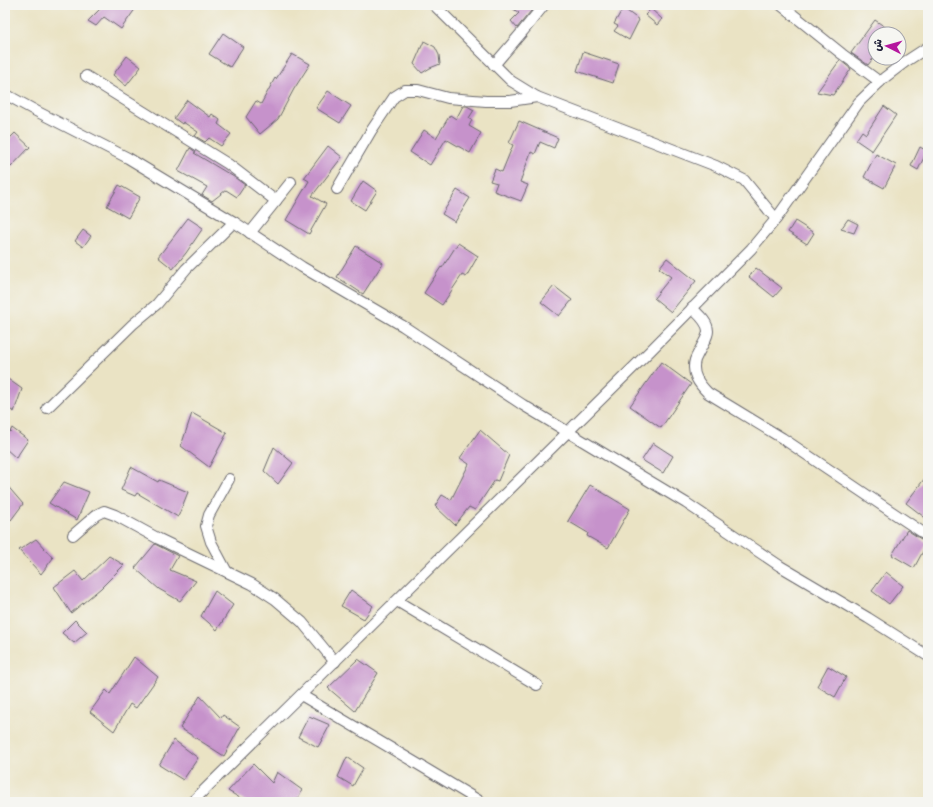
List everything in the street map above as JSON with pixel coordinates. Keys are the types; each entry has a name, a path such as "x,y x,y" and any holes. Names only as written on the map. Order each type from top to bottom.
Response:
{"street":[{"path":"434,5 511,81 536,97 716,166 744,180 776,219"},
{"path":"494,65 544,5"},
{"path":"781,5 842,54 880,82"},
{"path":"192,802 568,432 751,249 776,219 859,102 880,82 905,62 928,47"},
{"path":"86,76 228,164 276,201"},
{"path":"337,189 371,131 394,97 405,90 418,90 448,98 486,101 536,97"},
{"path":"5,94 128,158 234,222 302,267 403,326 517,401 686,503 780,566 868,618 928,656"},
{"path":"250,233 291,182"},
{"path":"47,408 133,324 157,304 186,268 234,222"},
{"path":"692,308 705,322 708,331 705,342 695,360 694,367 695,376 698,383 708,393 782,438 928,536"},
{"path":"227,572 211,542 206,526 209,514 229,479"},
{"path":"73,535 96,515 104,511 115,516 252,584 275,599 302,622 335,662"},
{"path":"397,601 537,685"},
{"path":"301,695 481,802"}],"building":[{"path":"104,5 138,5 121,29 104,17 96,26 88,21"},
{"path":"508,5 536,5 517,28 511,21 519,13"},
{"path":"623,8 639,20 629,40 614,31 618,26 614,24"},
{"path":"651,9 662,19 657,25 645,15"},
{"path":"875,20 884,26 871,26"},
{"path":"867,31 867,64 851,53"},
{"path":"223,33 243,47 230,67 209,54"},
{"path":"424,41 435,47 439,55 440,64 422,73 414,64"},
{"path":"583,52 619,64 613,83 577,71"},
{"path":"292,54 310,64 294,89 278,119 260,134 246,117 256,101 261,104 275,78 276,79"},
{"path":"127,56 141,67 126,86 113,75"},
{"path":"840,60 851,69 833,95 817,92"},
{"path":"328,91 351,106 340,123 316,108"},
{"path":"187,100 210,117 212,114 220,120 218,124 231,134 221,146 209,138 205,142 195,136 198,132 174,118"},
{"path":"463,106 467,106 474,110 469,118 472,120 469,126 481,133 470,153 446,139 430,165 410,152 424,130 436,138 450,115 456,119"},
{"path":"884,106 896,115 872,151 856,140 862,131 866,134"},
{"path":"519,121 558,138 554,148 540,142 535,154 531,152 520,182 528,185 521,201 494,191 497,183 490,181 495,169 502,172 513,145 509,143"},
{"path":"15,133 30,147 11,167 5,161 5,143"},
{"path":"328,146 342,157 312,196 326,204 309,234 286,220 309,181 304,178"},
{"path":"920,147 927,151 918,170 911,166"},
{"path":"190,148 196,152 194,153 245,185 237,197 226,190 212,201 202,195 207,187 178,171"},
{"path":"876,154 896,165 884,188 864,177"},
{"path":"363,181 377,191 365,210 351,201"},
{"path":"119,185 140,197 128,218 107,206"},
{"path":"457,190 470,198 455,222 442,214"},
{"path":"188,218 203,228 173,269 158,257"},
{"path":"848,219 858,224 854,233 841,229"},
{"path":"795,221 814,233 807,244 788,232"},
{"path":"83,230 91,236 83,247 75,241"},
{"path":"458,243 478,256 466,277 462,275 442,305 424,293"},
{"path":"356,246 383,263 363,294 337,277"},
{"path":"667,258 696,281 671,312 654,298 671,277 659,268"},
{"path":"756,268 782,288 774,297 749,277"},
{"path":"554,286 572,300 559,316 541,302"},
{"path":"661,362 691,384 661,428 630,406"},
{"path":"5,377 22,389 14,412 5,406"},
{"path":"192,413 227,433 209,467 181,446"},
{"path":"5,427 10,432 12,428 28,440 16,458 5,448"},
{"path":"480,430 509,455 498,481 495,480 475,510 469,507 455,525 435,506 442,495 451,500 469,464 460,458"},
{"path":"653,443 673,456 663,473 642,460"},
{"path":"274,447 293,463 278,484 264,471"},
{"path":"131,467 158,482 159,480 188,492 178,517 137,493 135,496 121,490"},
{"path":"928,474 928,520 906,503"},
{"path":"64,482 89,492 77,520 49,503"},
{"path":"5,483 23,504 11,520 5,515"},
{"path":"590,485 630,509 608,548 587,536 588,533 568,521"},
{"path":"907,530 928,542 914,568 892,555"},
{"path":"36,539 53,558 41,574 19,550"},
{"path":"155,544 178,556 170,570 196,581 180,601 159,589 135,568"},
{"path":"109,556 124,565 101,588 71,613 54,587 75,571 83,581"},
{"path":"886,572 903,586 889,604 872,591"},
{"path":"351,590 373,606 364,619 341,606"},
{"path":"215,591 233,605 217,630 201,616"},
{"path":"75,620 87,632 74,643 62,633"},
{"path":"134,657 158,677 136,708 130,704 114,731 90,712 106,690 110,694"},
{"path":"358,659 378,673 355,711 328,688"},
{"path":"828,666 846,677 835,697 817,686"},
{"path":"200,696 221,718 223,715 240,727 224,756 180,728"},
{"path":"309,716 330,725 318,747 298,737"},
{"path":"174,740 198,758 183,780 159,765"},
{"path":"347,757 363,768 353,786 338,777"},
{"path":"253,764 272,783 277,772 302,790 296,802 247,802 228,791"}]}
